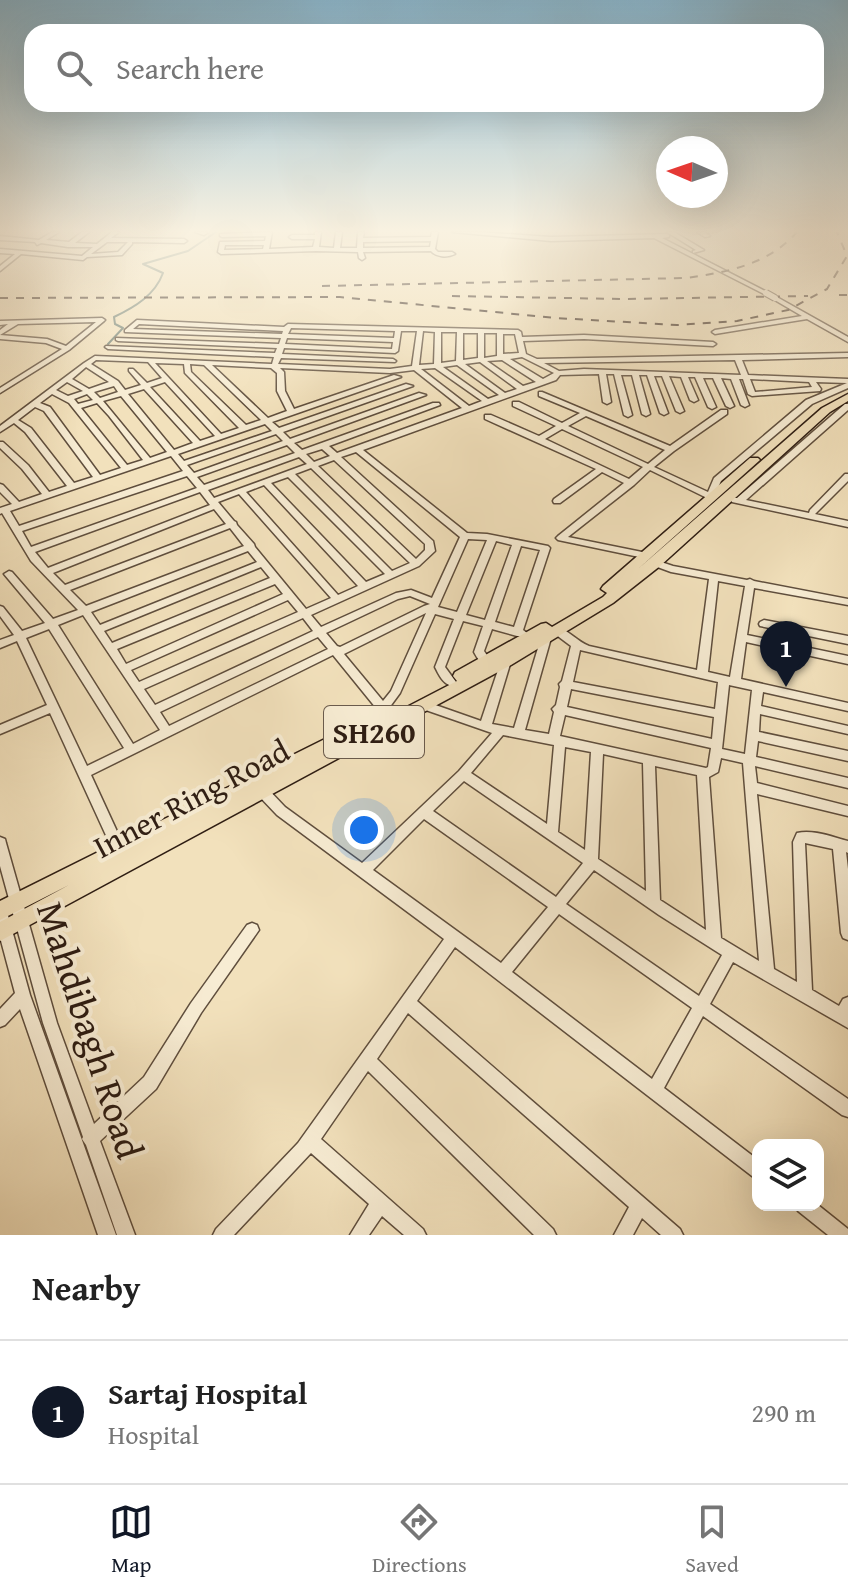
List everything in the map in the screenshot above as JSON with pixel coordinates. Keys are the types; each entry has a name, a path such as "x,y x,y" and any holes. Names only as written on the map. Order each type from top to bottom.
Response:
{"highway":[{"path":"725,495 821,402 848,385"},
{"name":"SH260","path":"725,495 826,410 848,397"},
{"name":"Inner Ring Road","path":"0,911 608,600 650,559 725,495"},
{"name":"Inner Ring Road","path":"2,931 262,791 388,714 424,705 506,661 538,634 592,601 650,559"}],"street":[{"path":"760,290 848,340"},
{"path":"715,332 807,317"},
{"path":"0,323 102,320 67,349 0,391"},
{"path":"0,335 16,322"},
{"path":"274,367 288,326 420,332 518,332 523,355"},
{"path":"0,430 127,331 286,333 397,340"},
{"path":"394,374 398,331"},
{"path":"415,368 420,332"},
{"path":"437,366 438,332"},
{"path":"459,363 460,332"},
{"path":"481,332 481,360"},
{"path":"500,332 500,354 542,382"},
{"path":"0,335 47,341 67,349"},
{"path":"549,338 553,360"},
{"path":"118,339 395,351"},
{"path":"520,339 617,339 713,344"},
{"path":"615,359 617,339"},
{"path":"633,359 635,341"},
{"path":"108,347 393,361"},
{"path":"167,732 85,611 46,572 2,510 340,397 415,368 523,355 558,373 734,376 848,385"},
{"path":"536,362 848,355"},
{"path":"738,358 752,394 817,389 811,380"},
{"path":"481,360 522,389"},
{"path":"90,361 150,361 394,374 450,415"},
{"path":"90,361 123,392 388,714"},
{"path":"150,361 220,437"},
{"path":"187,363 187,372 245,429"},
{"path":"459,363 505,396"},
{"path":"207,364 416,564"},
{"path":"437,366 488,402"},
{"path":"274,367 280,372 281,391 292,413"},
{"path":"415,368 468,409"},
{"path":"131,370 198,444"},
{"path":"602,372 607,402"},
{"path":"617,372 628,415"},
{"path":"46,572 241,491 505,396 558,373"},
{"path":"635,373 646,414"},
{"path":"650,374 664,413"},
{"path":"665,374 680,411"},
{"path":"684,375 694,400"},
{"path":"698,375 712,407"},
{"path":"716,376 727,409 671,449 561,538 714,577 848,602"},
{"path":"734,376 745,405"},
{"path":"67,379 89,391 98,400 148,461"},
{"path":"77,407 167,379"},
{"path":"69,398 115,383"},
{"path":"188,470 276,431 409,386"},
{"path":"52,391 69,398 126,469"},
{"path":"542,394 671,449"},
{"path":"17,530 188,470 287,441 422,395"},
{"path":"340,397 388,437"},
{"path":"35,404 47,409 98,478"},
{"path":"516,404 652,466 761,510 848,524"},
{"path":"29,551 436,405"},
{"path":"725,495 848,406"},
{"path":"539,439 585,413"},
{"path":"488,417 631,483"},
{"path":"14,420 28,430 72,487"},
{"path":"0,444 25,467 47,495"},
{"path":"137,688 416,564 430,551 430,543 323,445"},
{"path":"357,449 465,536 545,548 538,634 518,734"},
{"path":"557,501 601,469"},
{"path":"289,473 391,575"},
{"path":"813,512 848,476"},
{"path":"266,482 364,586"},
{"path":"0,487 17,505"},
{"path":"835,490 848,493"},
{"path":"241,491 336,598"},
{"path":"725,495 813,512 848,524"},
{"path":"63,589 233,524"},
{"path":"388,714 432,605 465,536"},
{"path":"451,682 440,667 492,539"},
{"path":"486,661 479,652 518,542"},
{"path":"0,644 251,546"},
{"path":"98,630 264,562"},
{"path":"9,574 51,623 131,750"},
{"path":"702,675 714,577"},
{"path":"110,648 278,579"},
{"path":"424,705 485,727 597,748 703,773 714,769 719,714 743,638 750,582"},
{"path":"154,710 405,593 461,617 488,624 848,707"},
{"path":"124,669 291,595"},
{"path":"84,773 432,605"},
{"path":"0,609 20,636 120,851"},
{"path":"764,624 848,640"},
{"path":"743,638 848,660"},
{"path":"552,833 558,709 576,645"},
{"path":"485,727 506,661"},
{"path":"564,684 719,714"},
{"path":"758,687 750,761 767,972"},
{"path":"0,730 53,707"},
{"path":"558,709 716,748 750,761 848,783"},
{"path":"756,709 848,730"},
{"path":"363,871 425,813 501,730"},
{"path":"754,736 848,756"},
{"path":"502,973 591,864 597,748"},
{"path":"649,759 653,903"},
{"path":"703,773 714,941"},
{"path":"463,774 552,833 591,864 731,952 846,1014"},
{"path":"751,787 848,811"},
{"path":"262,791 281,811 502,973 752,1165"},
{"path":"425,813 848,1109"},
{"path":"805,993 801,837 844,846 848,933"},
{"name":"Mahdibagh Road","path":"0,843 50,1023 126,1235"},
{"name":"Mahdibagh Road","path":"0,911 2,931 23,995 107,1235"},
{"path":"90,1139 150,1083 196,1008 252,930"},
{"path":"230,1232 310,1141 453,937"},
{"path":"655,1089 731,952"},
{"path":"0,1020 23,995"},
{"path":"407,1002 674,1235"},
{"path":"367,1060 547,1235"},
{"path":"310,1141 417,1235"},
{"path":"359,1235 380,1203"},
{"path":"623,1235 639,1206"},
{"path":"812,1211 842,1235"}],"waterway":[{"path":"108,344 123,328 115,324 114,317 143,300 153,290"}],"railway":[{"path":"0,298 340,297 556,318 677,325 737,321 788,310 826,290"},
{"path":"839,295 848,295"},
{"path":"452,296 623,299 808,296"}],"place":[{"name":"Sartaj Hospital","path":"786,687"}]}
